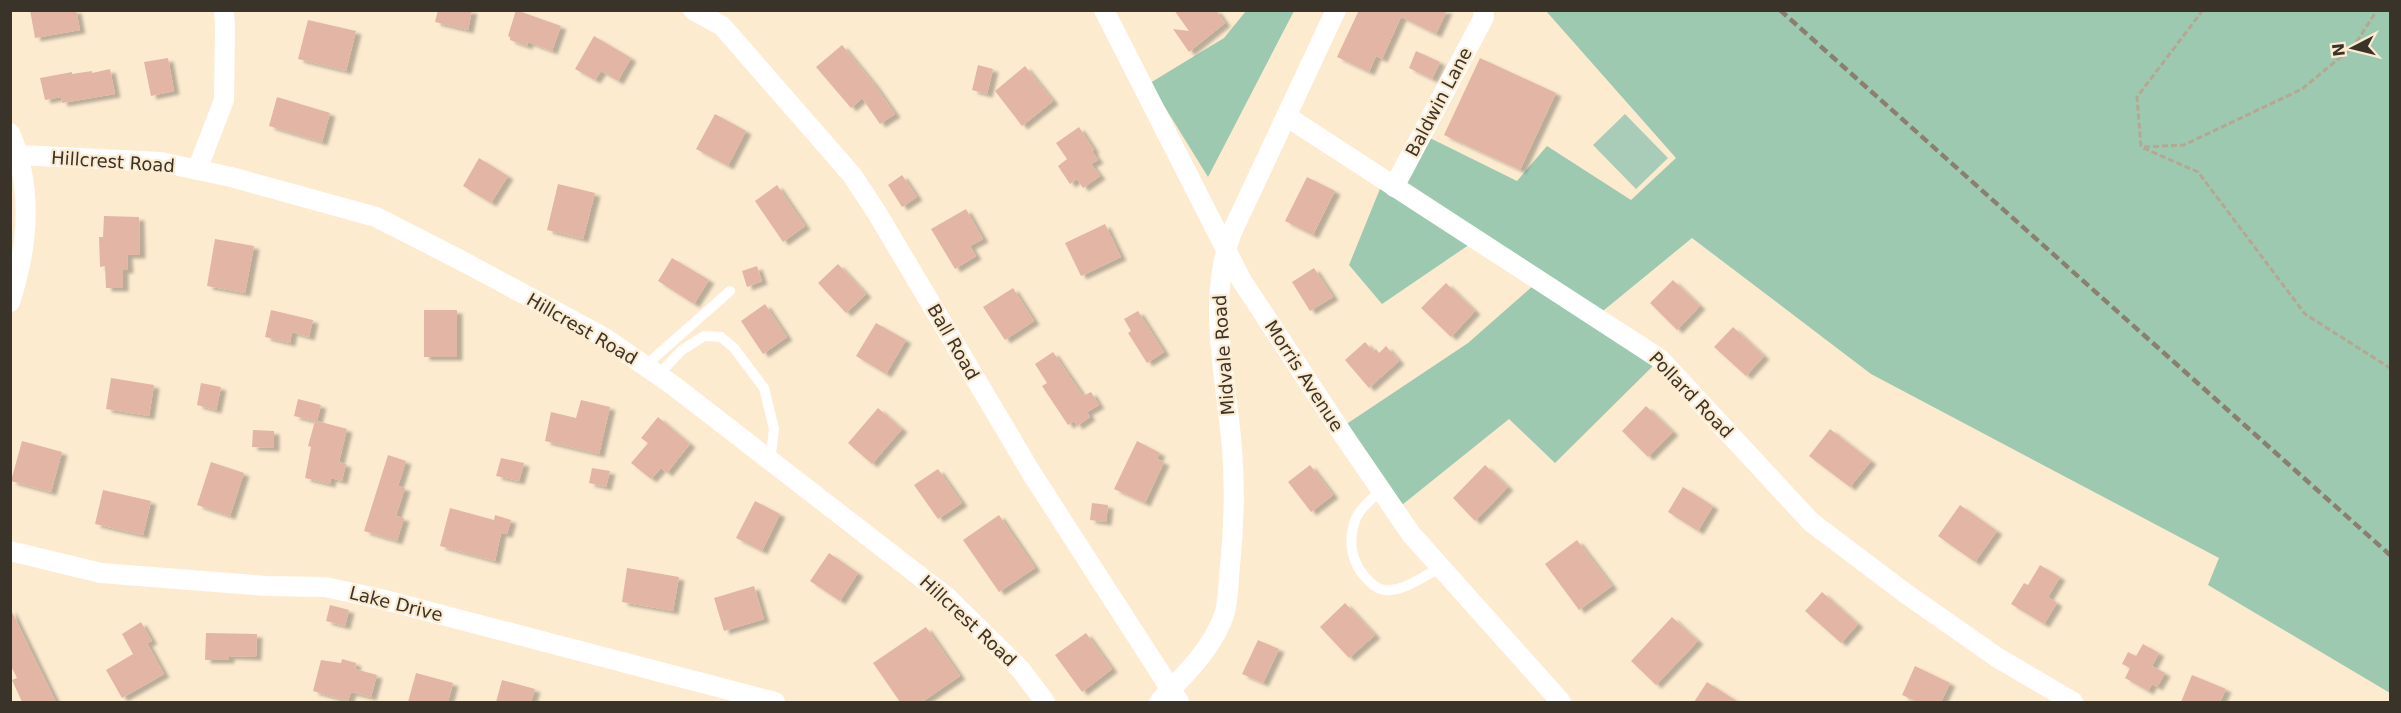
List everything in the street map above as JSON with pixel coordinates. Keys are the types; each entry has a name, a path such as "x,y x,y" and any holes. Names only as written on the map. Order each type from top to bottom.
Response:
{"street":[{"path":"197,170 224,100 226,48 224,10"},
{"name":"Morris Avenue","path":"1104,10 1242,281 1411,534 1561,702"},
{"name":"Midvale Road","path":"1170,698 1201,657 1215,635 1224,614 1234,526 1232,449 1222,360 1218,294 1226,248 1336,10"},
{"name":"Ball Road","path":"694,11 722,26 852,176 877,213 1032,474 1170,698"},
{"name":"Baldwin Lane","path":"1394,187 1484,14"},
{"name":"Pollard Road","path":"1286,116 1660,359 1811,522 1998,658 2073,702"},
{"path":"10,133 20,155 25,194 26,231 21,270 10,302"},
{"name":"Hillcrest Road","path":"20,155 161,162 376,217 605,338 651,370 948,598 1021,670 1045,702"},
{"name":"Lake Drive","path":"10,551 101,573 325,587 381,599 775,702"}],"lane":[{"path":"651,370 730,291"},
{"path":"651,370 704,336 721,337 734,348 764,388 774,429 770,462"},
{"path":"1381,490 1357,515 1352,532 1352,554 1358,570 1374,586 1389,591 1403,587 1441,567"}],"path":[{"path":"2141,147 2137,97 2203,10"},
{"path":"2141,147 2184,146 2302,89 2354,46 2377,10"},
{"path":"2141,147 2198,172 2305,314 2391,368"}],"green space":[{"path":"1246,11 1294,11 1208,177 1150,83 1224,38"},
{"path":"1546,11 2390,11 2390,693 2208,585 2219,558 1871,374 1692,238 1598,315 1660,359 1555,463 1509,419 1397,509 1339,429 1468,343 1542,278 1479,238 1382,304 1349,265 1386,174 1402,186 1430,138 1517,181 1547,146 1631,200 1676,158"},
{"path":"1625,114 1668,158 1636,189 1593,145"}],"building":[{"path":"30,10 76,10 80,30 35,38"},
{"path":"438,10 472,10 468,30 435,22"},
{"path":"516,10 561,26 552,51 528,42 527,46 510,40 508,36"},
{"path":"1174,10 1216,10 1225,23 1189,52 1173,29 1189,31"},
{"path":"1359,10 1447,10 1436,34 1401,17 1382,59 1376,56 1369,72 1337,57"},
{"path":"308,20 356,31 346,71 298,59"},
{"path":"594,36 631,58 618,81 601,71 595,80 575,69"},
{"path":"842,45 895,114 880,124 862,98 851,108 816,67"},
{"path":"1416,51 1440,62 1432,79 1409,68"},
{"path":"168,58 174,91 151,96 144,62"},
{"path":"1480,58 1556,93 1520,170 1444,135"},
{"path":"978,65 993,69 987,94 972,90"},
{"path":"1025,66 1053,101 1022,126 995,91"},
{"path":"110,69 115,94 62,103 61,97 45,100 40,78 72,72 72,74 92,71 92,73"},
{"path":"277,97 330,113 322,142 269,126"},
{"path":"715,114 746,131 728,166 696,149"},
{"path":"1079,127 1094,150 1092,151 1098,160 1091,164 1100,176 1083,188 1077,179 1070,184 1058,166 1067,159 1056,143"},
{"path":"479,158 508,176 491,203 463,186"},
{"path":"902,175 917,197 902,207 888,185"},
{"path":"1307,177 1335,191 1313,235 1285,221"},
{"path":"558,184 595,193 583,239 547,230"},
{"path":"777,185 805,226 783,242 755,201"},
{"path":"966,209 983,239 970,246 976,256 955,269 931,229"},
{"path":"104,216 139,217 140,255 127,255 128,270 123,270 123,288 106,288 105,266 100,267 99,237 103,237"},
{"path":"1105,224 1121,257 1081,276 1065,243"},
{"path":"215,239 254,246 245,293 207,286"},
{"path":"672,258 709,280 694,304 658,281"},
{"path":"838,264 866,294 846,313 818,283"},
{"path":"757,266 762,281 747,287 742,271"},
{"path":"1314,268 1333,297 1310,311 1292,282"},
{"path":"1673,280 1700,306 1677,330 1650,303"},
{"path":"1446,283 1475,311 1451,337 1421,308"},
{"path":"1013,288 1034,321 1005,340 983,307"},
{"path":"765,304 787,337 763,354 741,321"},
{"path":"271,310 313,320 309,337 292,332 290,343 265,337"},
{"path":"424,310 457,310 457,357 424,357"},
{"path":"1138,311 1164,352 1147,363 1128,333 1131,331 1124,319"},
{"path":"876,323 906,340 886,374 856,356"},
{"path":"1733,327 1764,356 1746,376 1714,347"},
{"path":"1365,342 1373,351 1376,349 1379,353 1386,346 1399,361 1369,388 1345,360"},
{"path":"1053,352 1083,396 1091,392 1099,405 1087,412 1090,417 1077,426 1074,421 1068,425 1042,386 1047,383 1035,364"},
{"path":"111,378 154,385 149,416 106,409"},
{"path":"201,383 221,387 216,410 197,405"},
{"path":"298,399 321,405 317,421 347,429 339,462 346,464 342,481 331,478 330,484 305,478 311,447 308,446 315,421 294,416"},
{"path":"581,400 610,407 599,454 545,441 551,412 576,418"},
{"path":"1646,406 1673,432 1648,457 1622,431"},
{"path":"878,408 902,429 872,464 848,443"},
{"path":"658,417 690,444 667,473 661,468 651,479 631,463 648,443 641,438"},
{"path":"1830,429 1871,461 1850,487 1809,456"},
{"path":"253,430 274,431 274,448 252,447"},
{"path":"22,441 62,452 51,492 11,481"},
{"path":"1137,441 1160,453 1157,459 1164,462 1145,503 1114,489"},
{"path":"388,455 406,461 398,486 405,488 396,516 404,518 397,541 364,531"},
{"path":"501,458 524,463 519,481 496,476"},
{"path":"211,462 244,473 230,516 197,505"},
{"path":"1310,465 1333,495 1311,512 1288,482"},
{"path":"1485,465 1508,487 1475,521 1453,498"},
{"path":"592,468 610,471 606,487 589,483"},
{"path":"938,469 962,503 938,519 914,485"},
{"path":"1683,487 1713,506 1698,531 1668,512"},
{"path":"103,490 151,501 143,535 95,524"},
{"path":"755,501 780,514 762,551 736,538"},
{"path":"1092,503 1108,505 1106,522 1090,520"},
{"path":"1960,505 1997,531 1975,562 1938,536"},
{"path":"450,508 494,520 495,515 511,520 507,534 501,533 495,561 440,546"},
{"path":"999,515 1035,568 999,592 963,540"},
{"path":"1577,540 1612,586 1579,610 1545,564"},
{"path":"829,553 858,573 840,601 810,581"},
{"path":"2040,565 2060,577 2048,597 2057,603 2044,624 2011,604 2024,583 2028,585"},
{"path":"627,568 679,577 673,611 622,602"},
{"path":"754,586 764,619 724,631 714,598"},
{"path":"1822,592 1858,624 1841,643 1805,611"},
{"path":"1345,603 1375,635 1349,658 1320,627"},
{"path":"330,605 349,610 345,626 326,621"},
{"path":"10,608 56,702 22,702 12,680 17,678 10,664"},
{"path":"1672,617 1698,641 1656,685 1631,661"},
{"path":"141,622 152,641 147,643 164,674 122,698 106,670 133,654 122,634"},
{"path":"926,627 960,676 922,702 900,702 873,663"},
{"path":"206,633 257,634 256,657 229,656 229,660 205,660"},
{"path":"1086,633 1112,669 1082,692 1055,655"},
{"path":"1258,640 1279,649 1263,683 1242,674"},
{"path":"2143,644 2159,653 2152,666 2165,673 2157,687 2152,684 2148,691 2125,678 2130,668 2122,664 2128,652 2136,656"},
{"path":"342,659 356,663 355,669 377,675 371,697 351,692 348,701 313,691 321,660 341,663"},
{"path":"1915,666 1950,683 1941,702 1918,702 1902,695"},
{"path":"416,673 453,683 448,702 408,702"},
{"path":"2192,675 2226,689 2220,702 2181,702"},
{"path":"502,680 535,689 531,702 496,702"},
{"path":"1707,682 1738,702 1694,702"}],"railway":[{"path":"1780,10 2390,555"}]}
